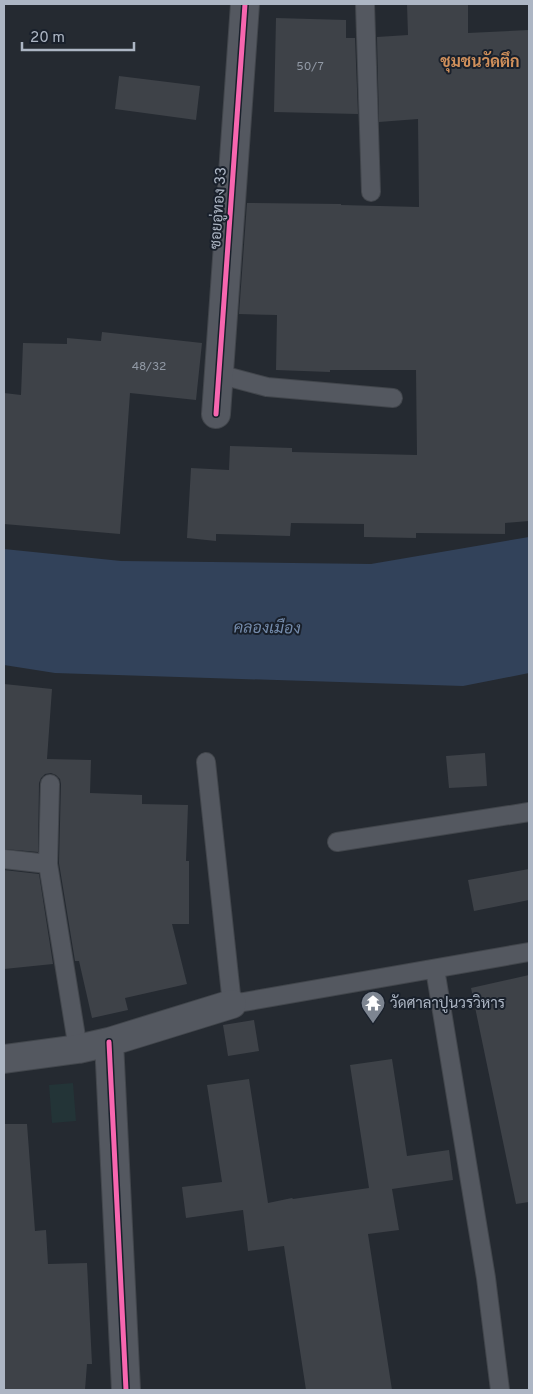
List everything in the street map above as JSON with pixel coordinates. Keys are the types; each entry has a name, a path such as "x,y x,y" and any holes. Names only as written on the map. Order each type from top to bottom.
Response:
{"street":[{"name":"ซอยอู่ทอง 33","path":"216,414 245,4"},
{"path":"4,1059 78,1049 109,1042 232,1004"},
{"path":"109,1042 126,1390"}],"lane":[{"path":"365,4 371,192"},
{"path":"218,374 267,387 393,398"},
{"path":"206,762 232,1004 529,952"},
{"path":"50,784 48,864 78,1049"},
{"path":"337,842 529,812"},
{"path":"4,859 48,864"},
{"path":"435,969 486,1278 500,1390"}],"shaded area":[{"path":"73,1083 76,1121 52,1123 49,1085"}],"water":[{"name":"คลองเมือง","path":"529,537 529,673 463,686 55,673 4,665 4,549 121,561 371,564"}],"building":[{"path":"407,4 468,4 468,33 529,30 529,521 505,523 505,534 416,533 416,538 364,537 364,524 291,523 290,536 216,534 216,541 187,538 191,468 229,470 230,446 292,448 292,452 417,455 416,370 330,370 330,372 276,370 277,315 239,314 247,203 419,207 418,119 379,122 377,37 408,35"},
{"path":"276,18 346,20 346,38 355,38 358,114 274,112"},
{"path":"119,76 200,86 196,120 115,109"},
{"path":"102,332 202,343 196,400 130,393 120,534 4,524 4,393 21,395 23,343 67,344 67,338 101,341"},
{"path":"4,684 52,689 47,759 91,760 90,793 142,795 142,804 188,805 186,861 189,861 189,924 172,924 187,984 125,998 128,1010 92,1018 79,961 75,961 59,863 61,784 60,779 56,775 51,773 45,774 39,783 38,852 4,849"},
{"path":"485,753 487,786 449,788 446,756"},
{"path":"529,869 529,900 474,911 468,880"},
{"path":"4,870 39,874 53,964 4,969"},
{"path":"529,975 529,1202 516,1204 471,988"},
{"path":"254,1020 259,1051 228,1056 223,1025"},
{"path":"392,1059 407,1156 449,1150 453,1180 392,1189 399,1230 368,1234 392,1390 306,1390 284,1246 248,1251 243,1210 186,1218 182,1187 222,1182 207,1085 249,1079 268,1203 369,1188 350,1065"},
{"path":"4,1124 27,1124 35,1231 46,1230 48,1264 87,1263 92,1364 87,1364 85,1390 4,1390"}],"cycle path":[{"path":"216,414 245,4"},
{"path":"109,1042 126,1390"}],"place":[{"name":"วัดศาลาปูนวรวิหาร","path":"373,1024"}],"district":[{"name":"ชุมชนวัดตึก","path":"480,61"}]}
